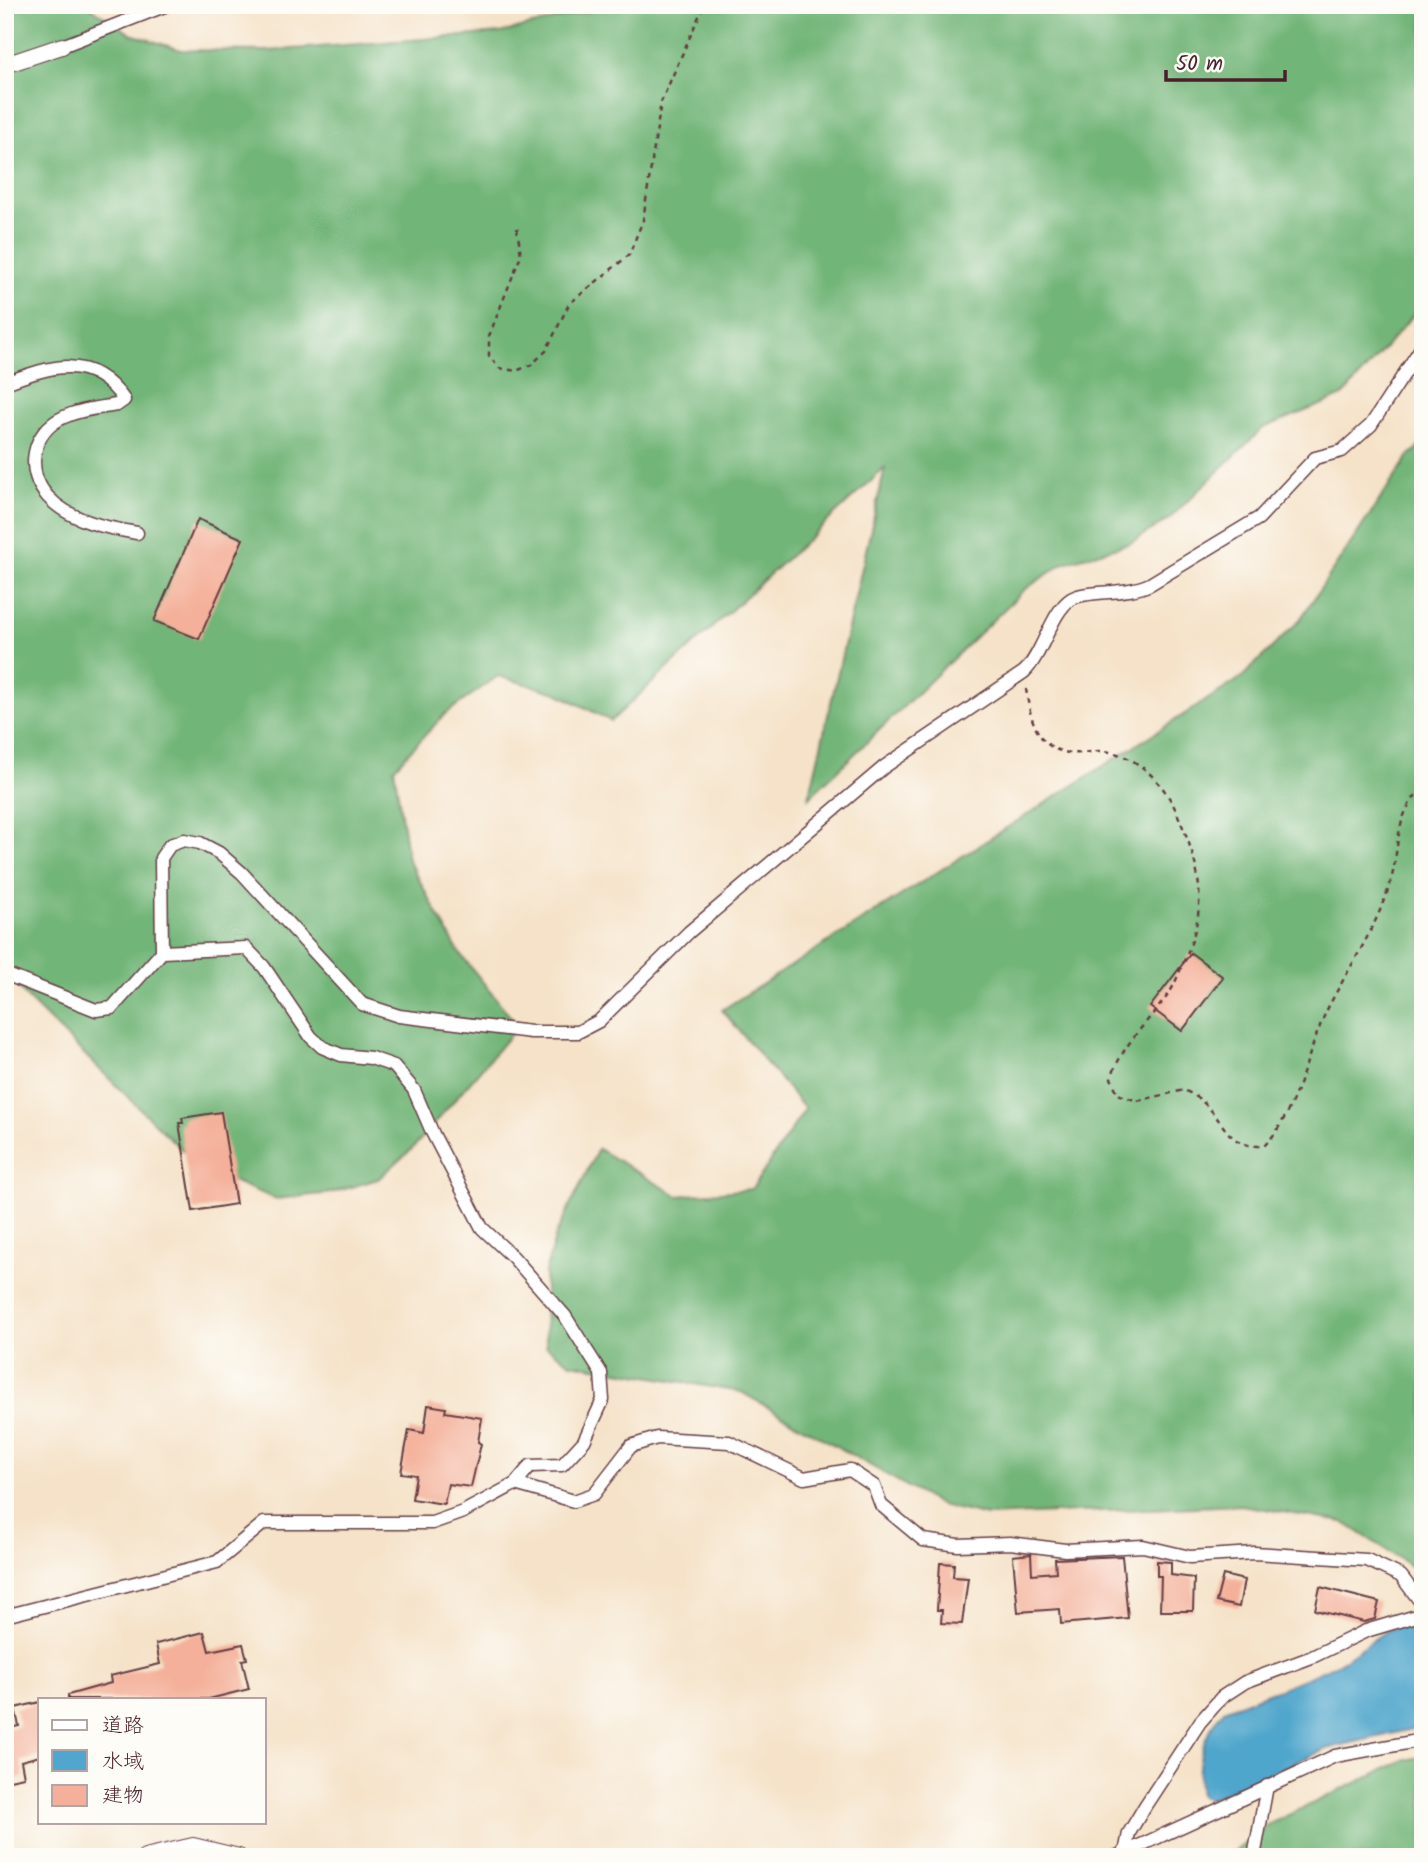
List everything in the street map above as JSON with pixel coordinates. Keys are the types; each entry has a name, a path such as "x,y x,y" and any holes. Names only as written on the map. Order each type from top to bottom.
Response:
{"street":[{"path":"5,65 167,5"},
{"path":"5,974 96,1010 112,1008 162,953 161,858 170,845 184,840 200,843 219,853 242,873 362,1004 412,1018 531,1032 578,1032 598,1021 688,932 884,767 1024,672 1034,662 1062,608 1071,599 1134,592 1150,584 1172,567 1259,517 1315,458 1342,451 1371,425 1423,345"},
{"path":"5,383 46,368 76,366 103,377 118,391 124,400 117,405 63,417 43,432 33,457 35,474 47,497 66,511 104,528 137,533"},
{"path":"5,1616 217,1562 264,1523 432,1523 463,1512 515,1484 530,1466 562,1465 584,1441 603,1400 601,1373 565,1315 513,1256 482,1228 433,1134 414,1090 394,1066 371,1059 341,1055 322,1047 311,1037 264,967 246,948 162,953"},
{"path":"515,1484 574,1501 594,1494 631,1446 657,1438 729,1442 804,1478 850,1470 874,1486 881,1505 923,1540 958,1545 1010,1544 1065,1550 1143,1546 1190,1557 1254,1553 1367,1560 1401,1576 1423,1605"},
{"path":"1120,1855 1145,1806 1200,1722 1222,1697 1245,1682 1312,1657 1366,1631 1423,1614"},
{"path":"1120,1855 1335,1756 1423,1740"},
{"path":"1254,1857 1267,1786"},
{"path":"145,1857 193,1846 239,1857"}],"path":[{"path":"517,228 521,254 516,273 489,336 489,356 499,368 516,371 531,365 547,351 569,304 629,255 643,220 661,102 704,5"},
{"path":"1024,672 1030,716 1039,735 1053,748 1070,753 1105,751 1132,760 1147,771 1161,785 1175,808 1195,855 1200,885 1195,936 1170,992 1119,1055 1111,1078 1118,1094 1138,1101 1184,1090 1203,1101 1232,1138 1248,1147 1264,1146 1280,1129 1320,1026 1365,945 1390,884 1400,820 1413,796 1423,788"}],"green space":[{"path":"5,5 87,5 131,34 181,50 268,51 500,33 614,5 1423,5 1423,304 1343,396 1263,428 1169,519 1130,543 1064,563 1024,590 809,798 885,468 611,721 557,693 498,676 445,714 394,768 408,860 458,951 518,1026 414,1147 378,1179 331,1193 276,1199 237,1183 181,1149 28,999 5,969"},
{"path":"1423,444 1423,1574 1343,1522 1241,1505 987,1516 940,1505 741,1392 571,1363 546,1346 545,1273 556,1234 598,1149 678,1196 752,1189 805,1109 722,1010 1241,678 1299,621 1409,456"},
{"path":"1423,1756 1423,1857 1228,1857 1269,1824 1402,1761"}],"water":[{"path":"1416,1622 1423,1624 1423,1723 1417,1728 1329,1748 1208,1800 1200,1795 1202,1750 1211,1729 1224,1710 1312,1676 1350,1656 1385,1632"}],"building":[{"path":"198,519 243,539 199,639 154,621"},
{"path":"1191,953 1223,977 1182,1031 1150,1007"},
{"path":"221,1112 236,1204 193,1211 179,1123 183,1123 182,1118"},
{"path":"428,1405 446,1408 445,1412 482,1418 478,1442 481,1444 471,1487 448,1484 444,1504 412,1499 416,1475 401,1473 409,1430 424,1433"},
{"path":"1031,1554 1032,1574 1056,1572 1055,1559 1122,1556 1128,1618 1061,1624 1060,1609 1018,1612 1013,1556"},
{"path":"1157,1561 1171,1562 1171,1575 1194,1578 1193,1611 1160,1611 1161,1576 1157,1576"},
{"path":"940,1563 954,1564 953,1577 968,1578 962,1624 941,1623 942,1610 937,1610"},
{"path":"1223,1575 1244,1580 1239,1607 1216,1602"},
{"path":"1320,1587 1379,1602 1375,1619 1364,1622 1315,1610"},
{"path":"204,1632 209,1651 243,1644 247,1659 242,1660 249,1689 213,1698 68,1698 68,1695 111,1683 110,1676 160,1664 156,1644"},
{"path":"38,1702 38,1757 21,1761 24,1777 5,1781 5,1729 19,1726 15,1708"}]}
